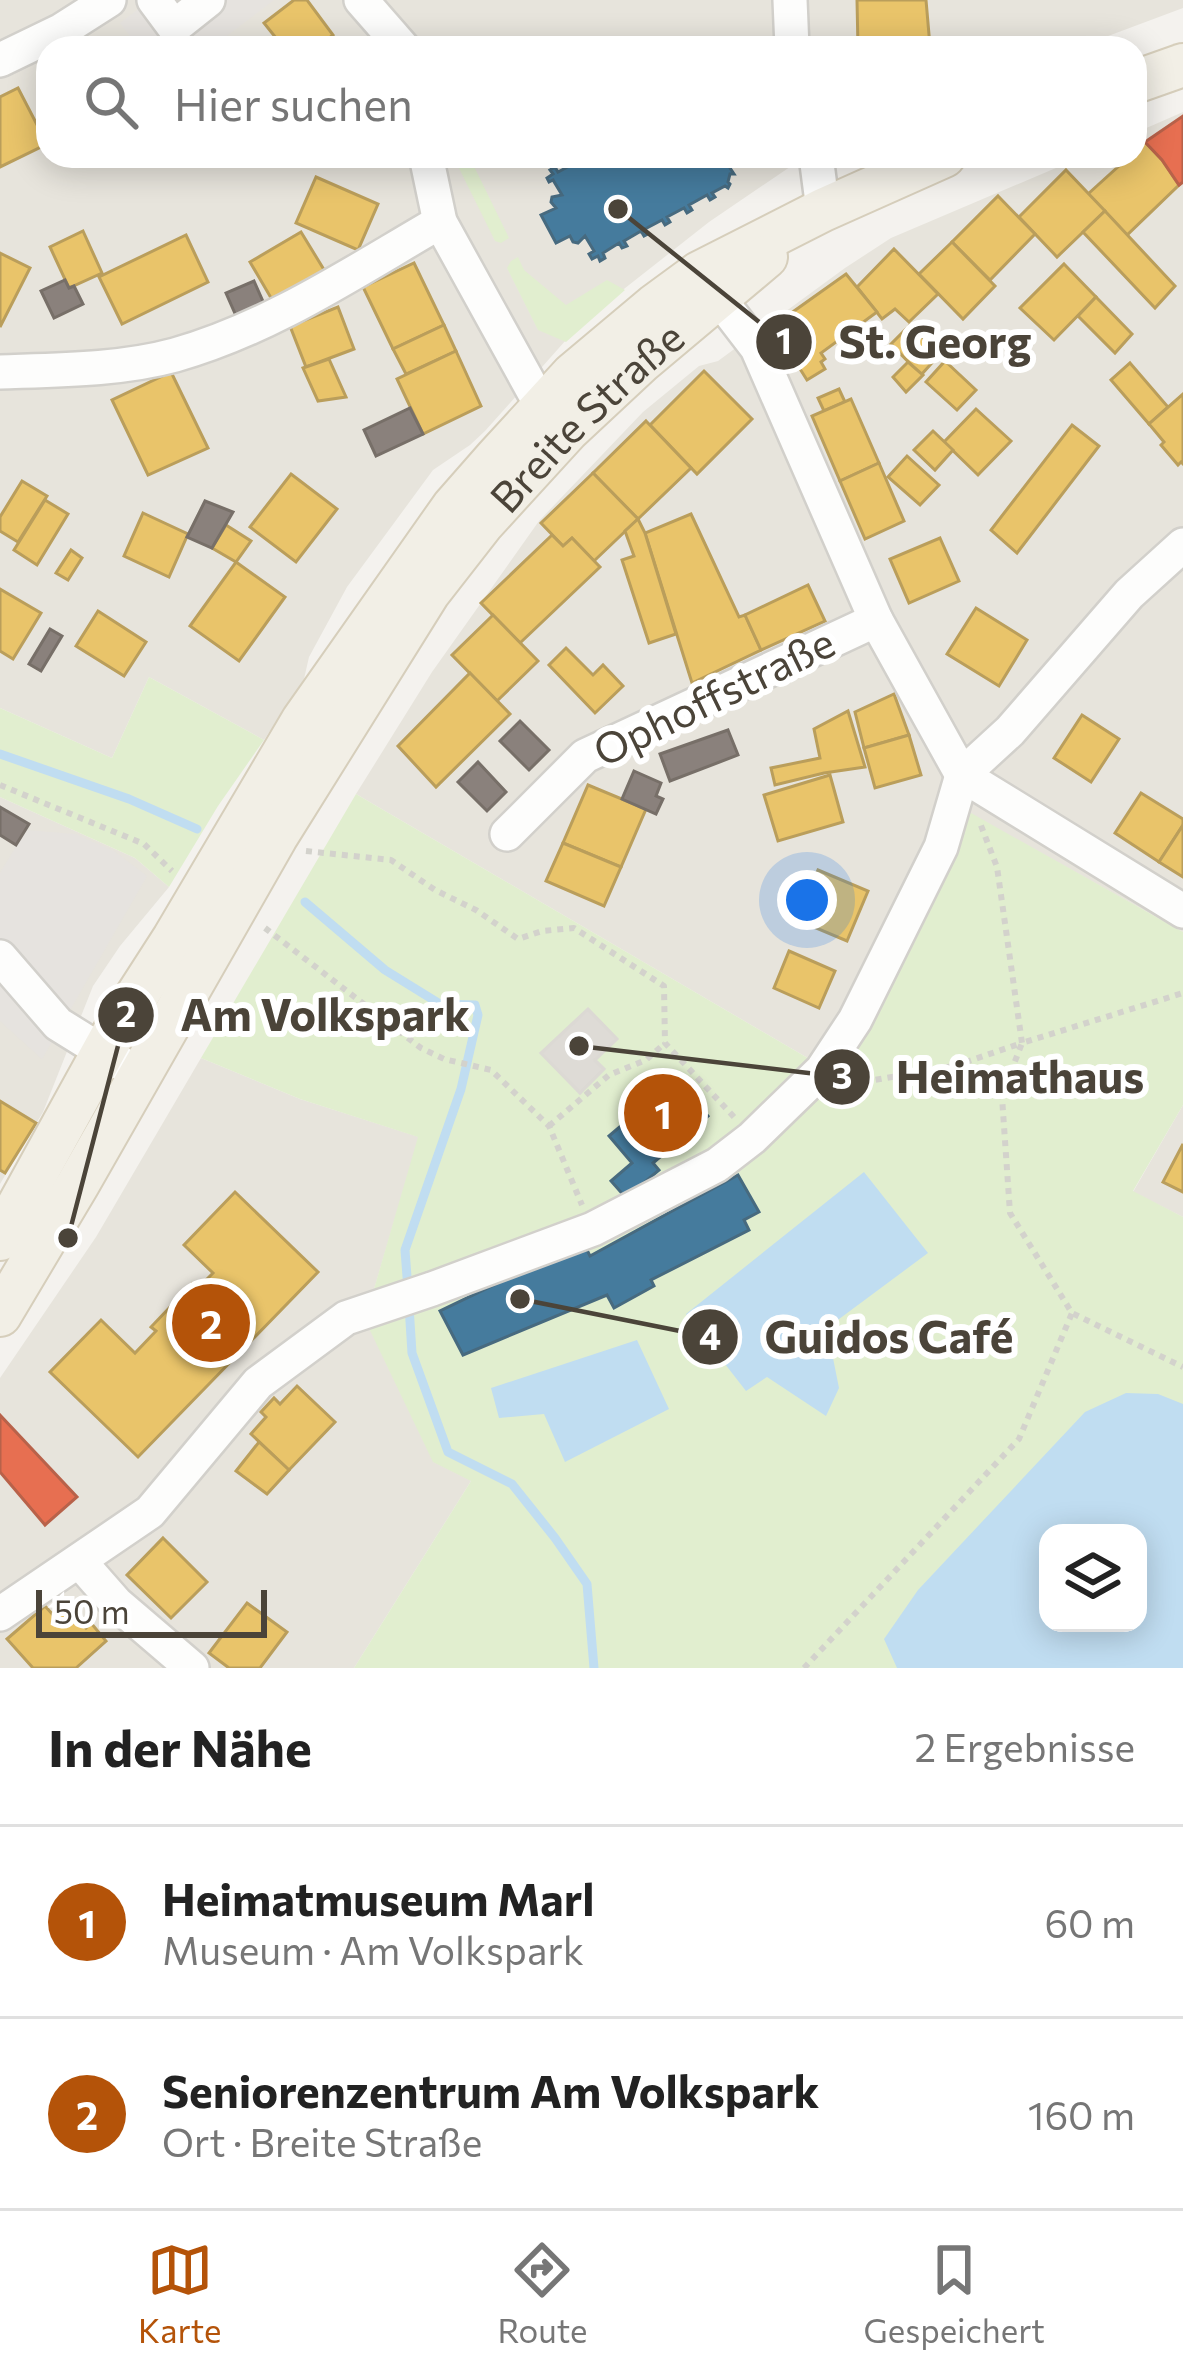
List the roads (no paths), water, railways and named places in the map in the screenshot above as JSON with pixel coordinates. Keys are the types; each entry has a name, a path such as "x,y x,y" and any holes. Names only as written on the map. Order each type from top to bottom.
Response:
{"main road":[{"path":"1147,78 1183,65"},
{"name":"Breite Straße","path":"0,1240 122,1064 289,844 429,592 555,418 573,374 626,330 709,285 823,210 917,168"},
{"name":"Breite Straße","path":"0,1315 122,1064 118,1025 303,720 453,507 555,418"}],"street":[{"path":"50,36 109,0"},
{"path":"154,0 174,27 208,0"},
{"path":"361,0 392,36"},
{"path":"790,0 792,36"},
{"path":"0,60 36,43"},
{"path":"429,168 440,222 555,418"},
{"path":"818,168 823,210"},
{"path":"0,372 79,369 174,355 269,320 440,222"},
{"name":"Ophoffstraße","path":"709,285 757,348 876,620 962,775 1183,911"},
{"path":"0,1614 150,1512 258,1383 346,1318 593,1229 717,1165 752,1138 822,1070 855,1020 941,848 962,775 1010,731 1129,594 1183,545"},
{"name":"Ophoffstraße","path":"507,834 585,756 876,620"},
{"path":"0,957 58,1024 122,1064"},
{"path":"84,1559 116,1603 192,1668"}],"water":[{"path":"864,1172 928,1253 827,1328 839,1388 826,1416 767,1377 746,1391 686,1314"},
{"path":"637,1340 669,1409 565,1462 544,1414 499,1418 491,1388"},
{"path":"1126,1393 1158,1394 1183,1404 1183,1668 897,1668 884,1639 918,1590 1085,1412"}],"waterway":[{"path":"0,754 129,799 197,829"},
{"path":"305,902 385,970 440,1004 475,1005 478,1015 461,1089 405,1250 408,1290"},
{"path":"409,1306 412,1353 448,1452 512,1484 587,1584 594,1668"}],"place":[{"name":"St. Georg","path":"618,209"},
{"name":"Heimathaus","path":"579,1046"},
{"name":"Heimatmuseum Marl","path":"663,1113"},
{"name":"Am Volkspark","path":"68,1238"},
{"name":"Guidos Café","path":"520,1299"},
{"name":"Seniorenzentrum Am Volkspark","path":"211,1323"}]}
